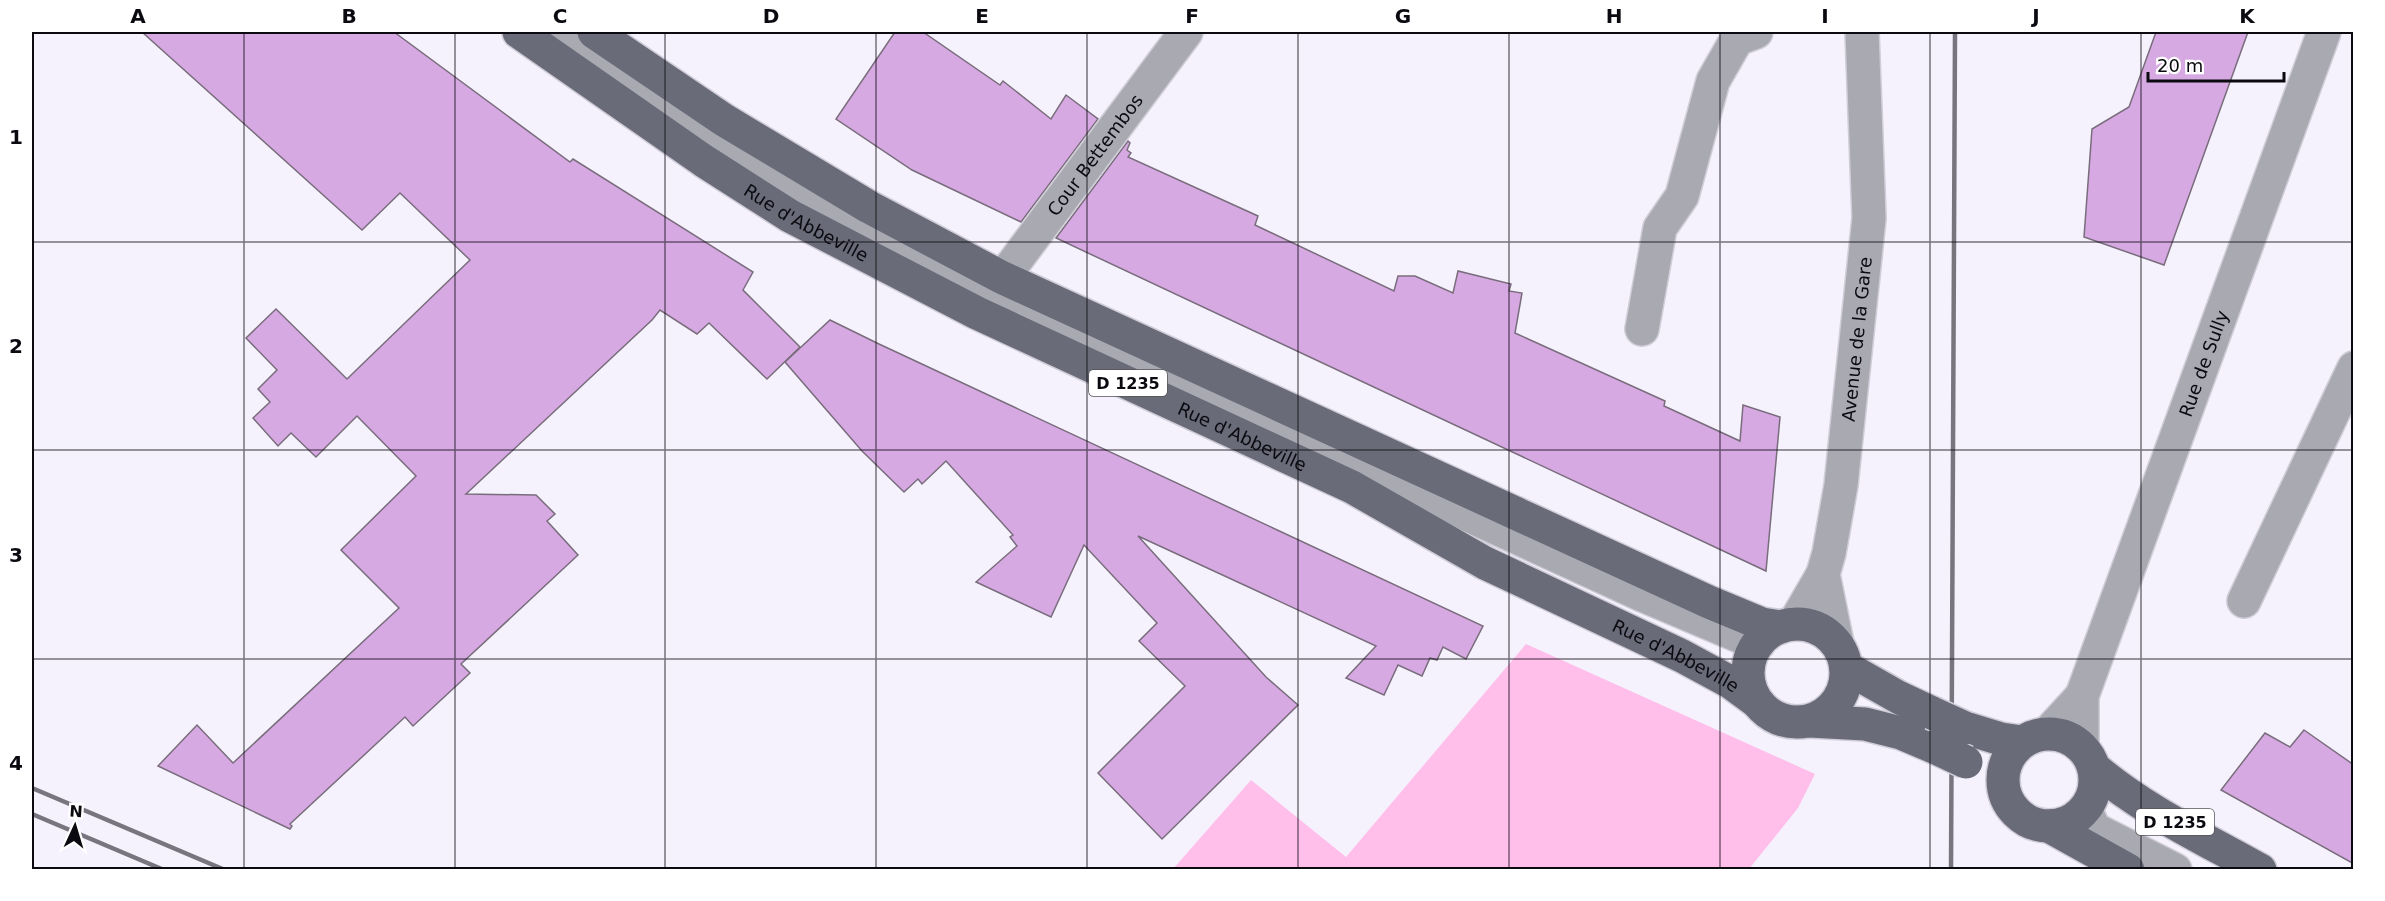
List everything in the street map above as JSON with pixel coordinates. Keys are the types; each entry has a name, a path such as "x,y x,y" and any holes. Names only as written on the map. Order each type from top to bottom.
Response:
{"main road":[{"name":"Rue d'Abbeville","path":"519,32 704,161 790,216 989,295 1778,632"},
{"name":"Rue d'Abbeville","path":"594,32 724,120 869,207 989,295 1352,487 1485,563 1682,656 1730,682 1756,701"},
{"path":"2004,790 1995,781 1966,762 1901,733 1865,724 1795,723 1780,719 1767,712 1756,701 1750,686 1747,668 1750,655 1778,632 1813,626 1826,633 1842,655 1898,697 1965,728 2001,739 2035,738 2060,734 2088,758 2095,790 2085,809 2062,824 2049,826 2033,824 2020,816 2010,804 2004,790 2002,777 2005,764 2012,752 2035,738"},
{"path":"1810,722 1826,713 1839,701 1846,685 1842,655"},
{"name":"D 1235","path":"2088,758 2118,789 2260,870"},
{"path":"2049,826 2128,870"}],"street":[{"path":"556,32 709,141 771,179 989,295"},
{"name":"Cour Bettembos","path":"989,295 1186,32"},
{"path":"1642,329 1660,228 1682,196 1713,81 1737,39 1756,32"},
{"name":"Avenue de la Gare","path":"1842,655 1823,574 1841,485 1869,218 1862,32"},
{"name":"Rue de Sully","path":"2088,758 2082,696 2324,32"},
{"path":"2244,601 2354,368"},
{"path":"1778,632 1823,574"},
{"name":"Rue de Sully","path":"2035,738 2082,696"},
{"path":"2085,809 2094,830 2175,870"}],"shaded area":[{"path":"1526,644 1815,774 1798,808 1749,869 1173,869 1251,780 1346,857"}],"building":[{"path":"142,32 394,32 570,162 573,159 753,272 743,290 800,347 767,379 709,323 697,334 660,310 466,494 536,495 555,514 547,521 578,555 461,664 470,673 413,726 405,717 290,824 292,826 290,829 158,766 197,725 233,763 399,608 341,550 416,476 357,416 316,457 291,433 278,446 253,418 270,402 258,389 277,370 246,338 276,309 347,379 470,260 400,193 362,230"},
{"path":"895,32 923,32 1000,85 1003,81 1051,119 1066,95 1098,119 1021,222 912,170 836,119"},
{"path":"2156,32 2248,32 2164,265 2084,237 2092,129 2129,107"},
{"path":"1128,141 1130,143 1127,150 1131,153 1128,157 1258,216 1255,225 1394,291 1398,276 1415,276 1453,293 1458,271 1511,284 1509,291 1522,293 1515,333 1665,401 1664,406 1740,441 1743,405 1780,417 1766,571 1056,238"},
{"path":"830,320 1483,626 1466,659 1443,647 1437,660 1430,658 1422,676 1398,665 1384,695 1346,678 1376,646 1138,536 1266,677 1298,705 1162,839 1098,773 1185,686 1139,641 1157,623 1084,545 1051,617 976,582 1017,546 1010,537 1013,535 946,461 922,484 918,479 904,492 862,451 785,362"},
{"path":"2304,730 2354,765 2354,864 2221,790 2265,733 2290,747"}],"railway":[{"path":"1951,870 1955,32"},
{"path":"32,788 225,870"},
{"path":"32,814 164,870"}]}
